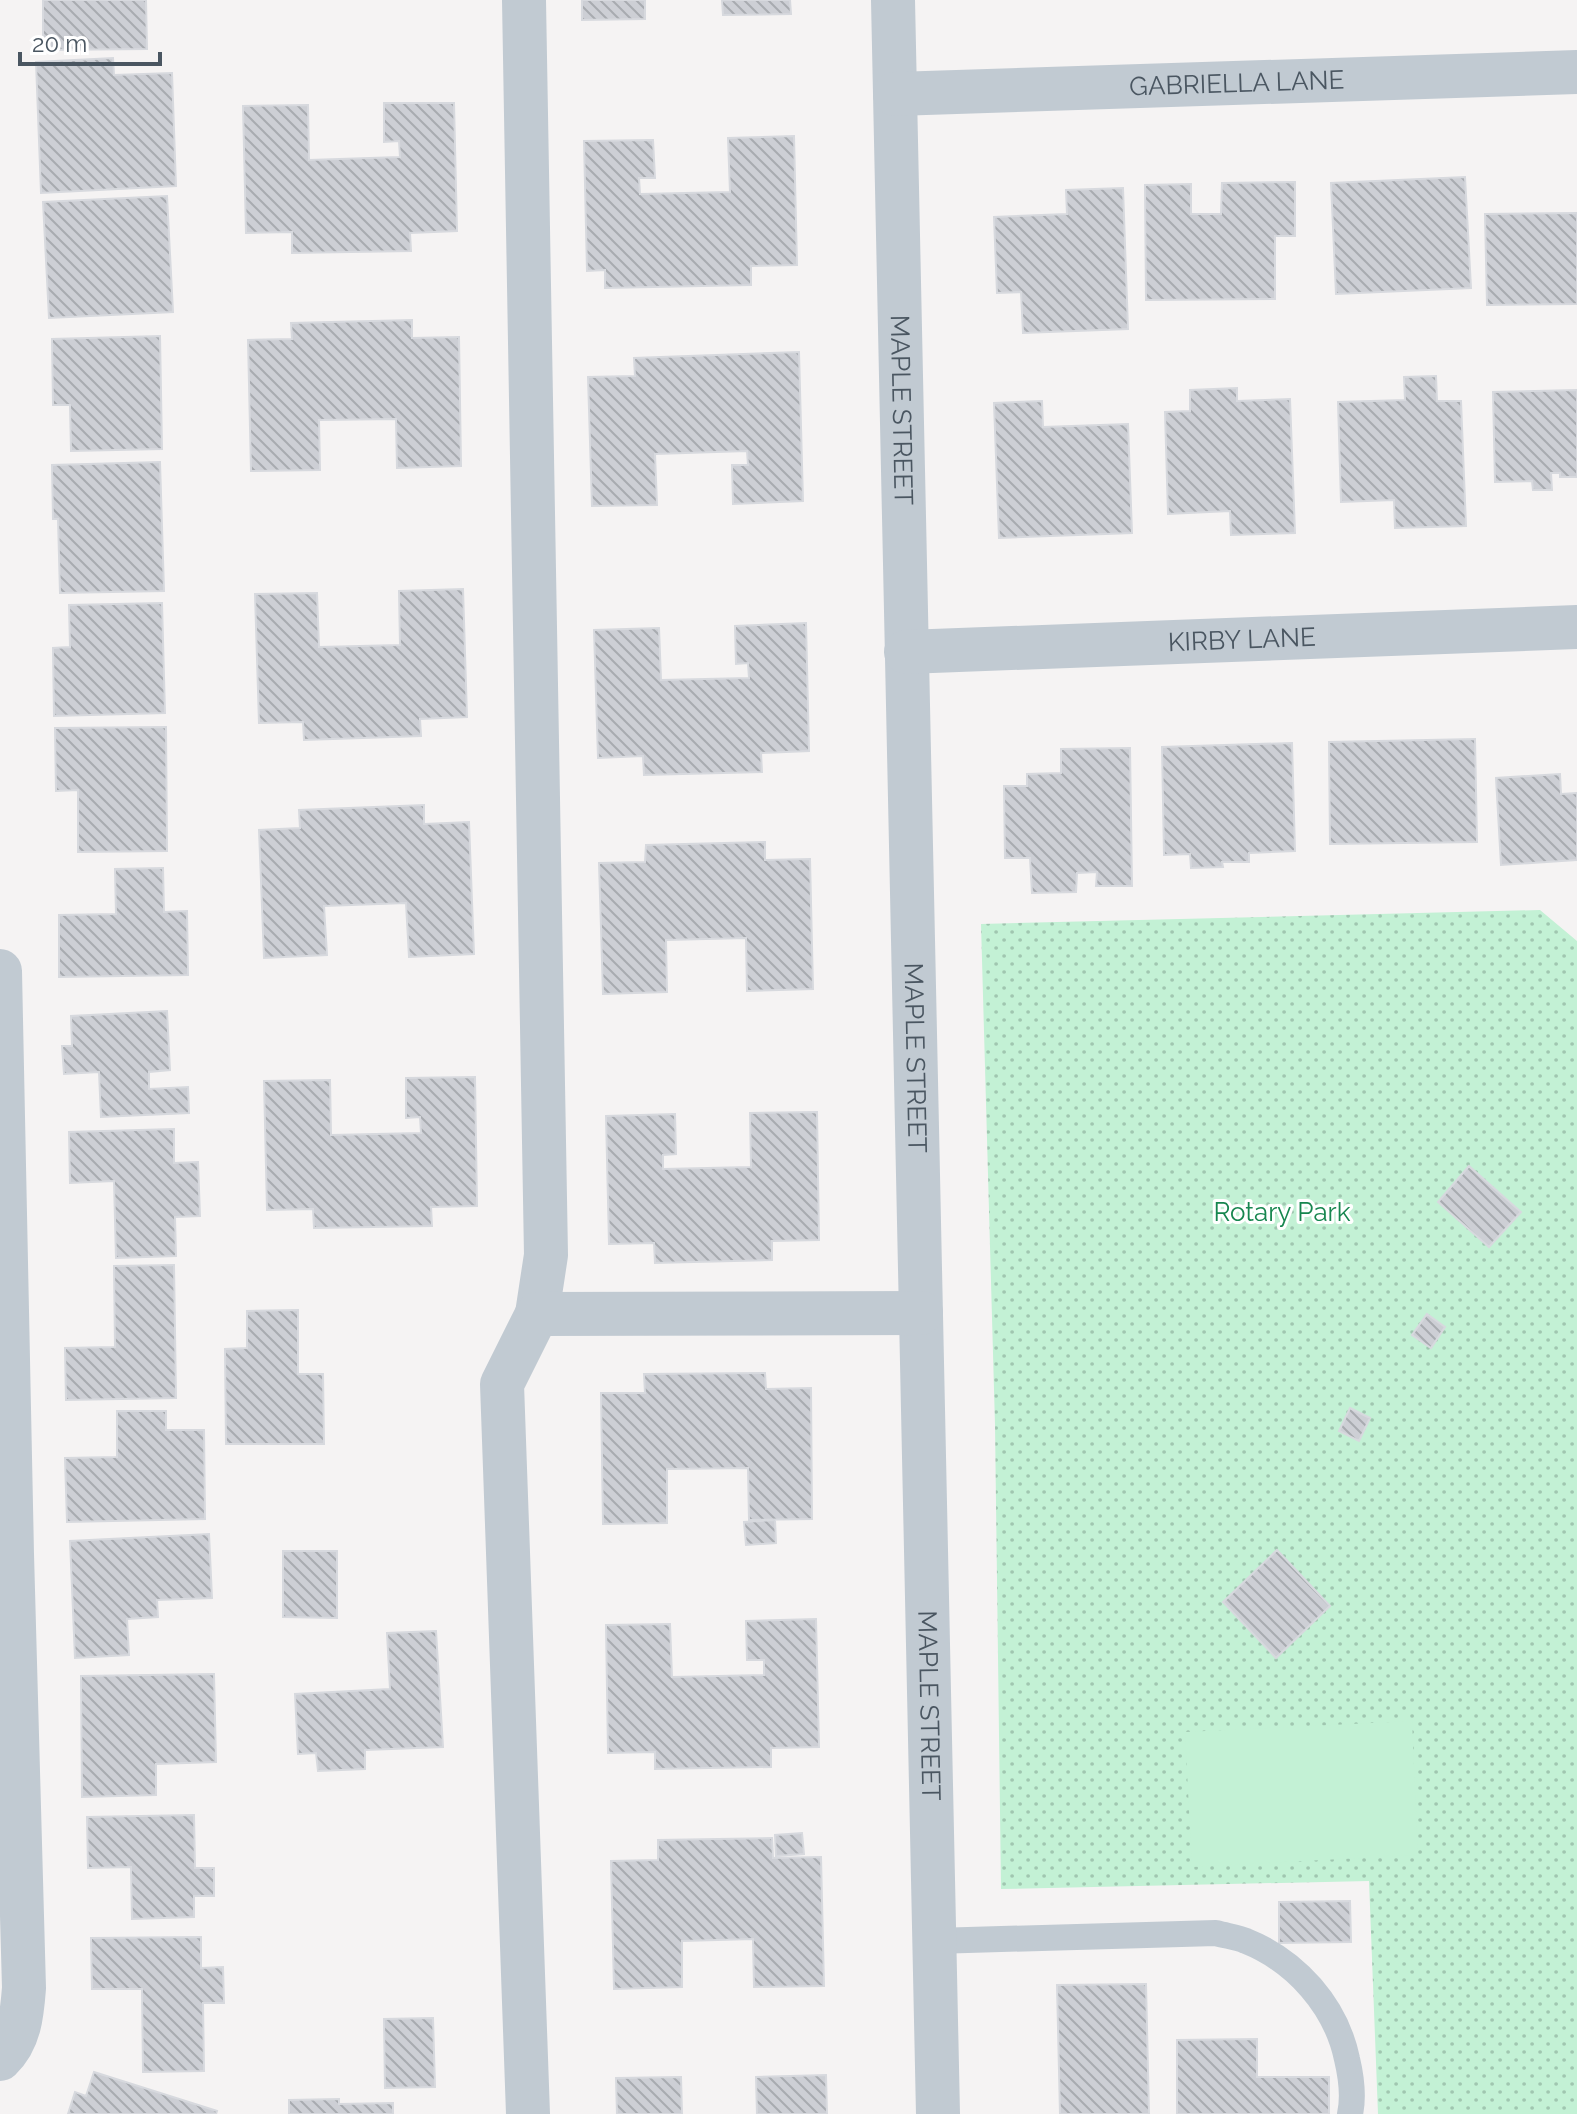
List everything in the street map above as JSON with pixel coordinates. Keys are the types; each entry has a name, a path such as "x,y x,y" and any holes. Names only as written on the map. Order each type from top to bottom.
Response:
{"street":[{"path":"524,0 546,1255 537,1314 502,1384 528,2114"},
{"name":"MAPLE STREET","path":"893,0 938,2114"},
{"name":"GABRIELLA LANE","path":"895,94 1577,72"},
{"name":"KIRBY LANE","path":"906,652 1577,627"},
{"path":"0,971 6,1554 24,1988 17,2034 0,2059"},
{"path":"537,1314 921,1313"}],"lane":[{"path":"934,1941 1216,1933 1245,1941 1295,1971 1316,1992 1332,2017 1344,2044 1351,2075 1350,2114"}],"green space":[{"name":"Rotary Park","path":"1540,910 1577,941 1577,2114 1378,2114 1369,1881 1001,1889 995,1425 981,924"},
{"path":"1412,1721 1418,1855 1192,1867 1185,1732"}],"building":[{"path":"43,0 146,0 147,49 43,50"},
{"path":"582,0 645,0 645,19 582,20"},
{"path":"722,0 790,0 791,14 723,15"},
{"path":"113,58 114,75 172,73 176,186 41,193 36,62"},
{"path":"384,103 454,103 457,231 410,233 411,251 292,253 292,232 246,233 243,106 308,105 309,160 400,157 399,141 384,142"},
{"path":"794,136 797,265 751,266 751,285 605,288 605,270 587,271 584,141 653,140 655,178 639,178 640,194 730,192 728,138"},
{"path":"1465,177 1471,288 1336,294 1331,183"},
{"path":"1295,182 1295,236 1275,236 1275,299 1146,300 1145,185 1191,184 1191,214 1221,214 1222,183"},
{"path":"1123,188 1128,329 1023,333 1021,292 997,293 994,217 1067,214 1066,190"},
{"path":"167,196 173,312 49,318 43,202"},
{"path":"1577,213 1577,304 1487,305 1485,214"},
{"path":"412,320 412,338 459,337 461,466 397,468 396,419 319,420 320,470 251,471 248,340 292,339 291,323"},
{"path":"160,336 162,449 71,451 70,405 53,405 52,339"},
{"path":"799,352 803,501 733,504 732,465 748,465 747,451 655,454 657,505 592,506 588,377 635,376 634,358"},
{"path":"1436,376 1437,401 1461,401 1466,526 1395,528 1394,500 1341,502 1338,402 1405,400 1404,377"},
{"path":"1237,388 1237,401 1290,399 1295,533 1231,535 1230,511 1168,514 1165,412 1190,411 1190,390"},
{"path":"1577,390 1577,477 1560,477 1560,473 1551,473 1552,490 1533,490 1532,481 1495,482 1493,392"},
{"path":"1042,401 1043,427 1128,424 1132,533 999,538 994,403"},
{"path":"160,462 164,591 60,593 58,519 53,519 52,465"},
{"path":"463,589 467,717 420,719 421,736 304,740 303,722 259,723 255,594 317,593 319,647 400,645 399,591"},
{"path":"162,603 165,713 54,716 53,648 70,647 69,605"},
{"path":"806,623 809,751 761,753 762,772 644,775 643,756 598,758 594,630 659,628 661,680 749,678 748,663 736,664 735,626"},
{"path":"166,727 167,851 78,852 78,790 56,791 55,728"},
{"path":"1475,739 1477,842 1330,844 1329,742"},
{"path":"1292,743 1295,851 1249,853 1249,862 1222,862 1223,867 1191,868 1190,854 1164,855 1162,747"},
{"path":"1130,748 1132,886 1096,886 1097,872 1077,873 1076,892 1032,893 1030,858 1005,858 1004,786 1027,786 1027,774 1061,773 1061,749"},
{"path":"1560,774 1561,794 1577,793 1577,860 1501,865 1496,778"},
{"path":"424,805 424,824 469,822 474,954 409,957 406,903 324,906 327,955 264,958 259,830 300,828 299,810"},
{"path":"765,842 765,860 810,859 813,989 747,991 746,938 666,940 667,992 603,994 599,863 645,862 646,845"},
{"path":"163,868 164,912 187,911 188,975 59,977 59,915 116,914 115,869"},
{"path":"167,1011 170,1070 149,1072 149,1089 188,1087 189,1113 101,1117 99,1072 64,1074 62,1046 72,1046 71,1016"},
{"path":"475,1077 477,1206 431,1207 432,1226 314,1228 313,1209 267,1210 264,1081 330,1080 331,1135 421,1133 420,1117 406,1118 406,1078"},
{"path":"817,1112 819,1240 772,1241 772,1260 655,1263 654,1243 609,1244 606,1116 675,1114 676,1154 663,1155 663,1169 751,1167 750,1113"},
{"path":"174,1129 174,1163 198,1162 200,1216 175,1217 176,1256 116,1258 114,1181 70,1183 69,1132"},
{"path":"1469,1166 1521,1212 1489,1247 1438,1202"},
{"path":"174,1265 176,1398 66,1400 65,1348 115,1347 114,1266"},
{"path":"298,1310 298,1374 323,1374 324,1444 226,1444 225,1349 247,1348 247,1311"},
{"path":"1427,1314 1445,1327 1431,1348 1412,1335"},
{"path":"765,1373 766,1389 811,1388 812,1519 749,1520 748,1468 667,1469 667,1523 603,1524 601,1393 645,1393 644,1374"},
{"path":"1350,1408 1370,1418 1359,1441 1339,1431"},
{"path":"117,1411 166,1411 166,1430 204,1430 205,1519 67,1522 65,1458 117,1457"},
{"path":"775,1520 776,1543 746,1545 744,1522"},
{"path":"209,1534 212,1598 157,1600 158,1617 127,1619 129,1655 75,1658 70,1541"},
{"path":"1277,1550 1330,1606 1276,1658 1223,1602"},
{"path":"283,1551 337,1551 337,1618 283,1617"},
{"path":"816,1619 819,1747 771,1748 771,1767 655,1769 655,1752 608,1753 606,1625 670,1624 672,1677 764,1675 764,1660 747,1660 746,1621"},
{"path":"436,1631 443,1747 365,1750 365,1769 318,1771 316,1753 298,1754 295,1694 390,1689 387,1633"},
{"path":"214,1674 216,1762 156,1764 156,1795 82,1797 81,1676"},
{"path":"194,1815 195,1868 214,1868 214,1896 194,1896 194,1917 132,1919 131,1867 88,1868 87,1817"},
{"path":"802,1833 804,1854 776,1856 775,1835"},
{"path":"772,1838 773,1858 821,1857 824,1986 754,1987 753,1939 682,1941 682,1987 614,1989 611,1861 658,1860 658,1840"},
{"path":"1350,1901 1351,1942 1279,1943 1279,1902"},
{"path":"201,1937 201,1968 223,1967 224,2003 203,2003 204,2071 143,2072 142,1989 92,1989 91,1938"},
{"path":"1146,1984 1149,2114 1060,2114 1057,1985"},
{"path":"433,2018 435,2087 385,2088 384,2019"},
{"path":"1257,2039 1257,2077 1329,2077 1329,2114 1177,2114 1177,2040"},
{"path":"94,2072 217,2111 216,2114 68,2114 75,2092 86,2096"},
{"path":"826,2075 827,2114 757,2114 756,2077"},
{"path":"681,2077 682,2114 617,2114 616,2078"},
{"path":"339,2099 339,2104 393,2103 393,2114 289,2114 289,2100"}]}
